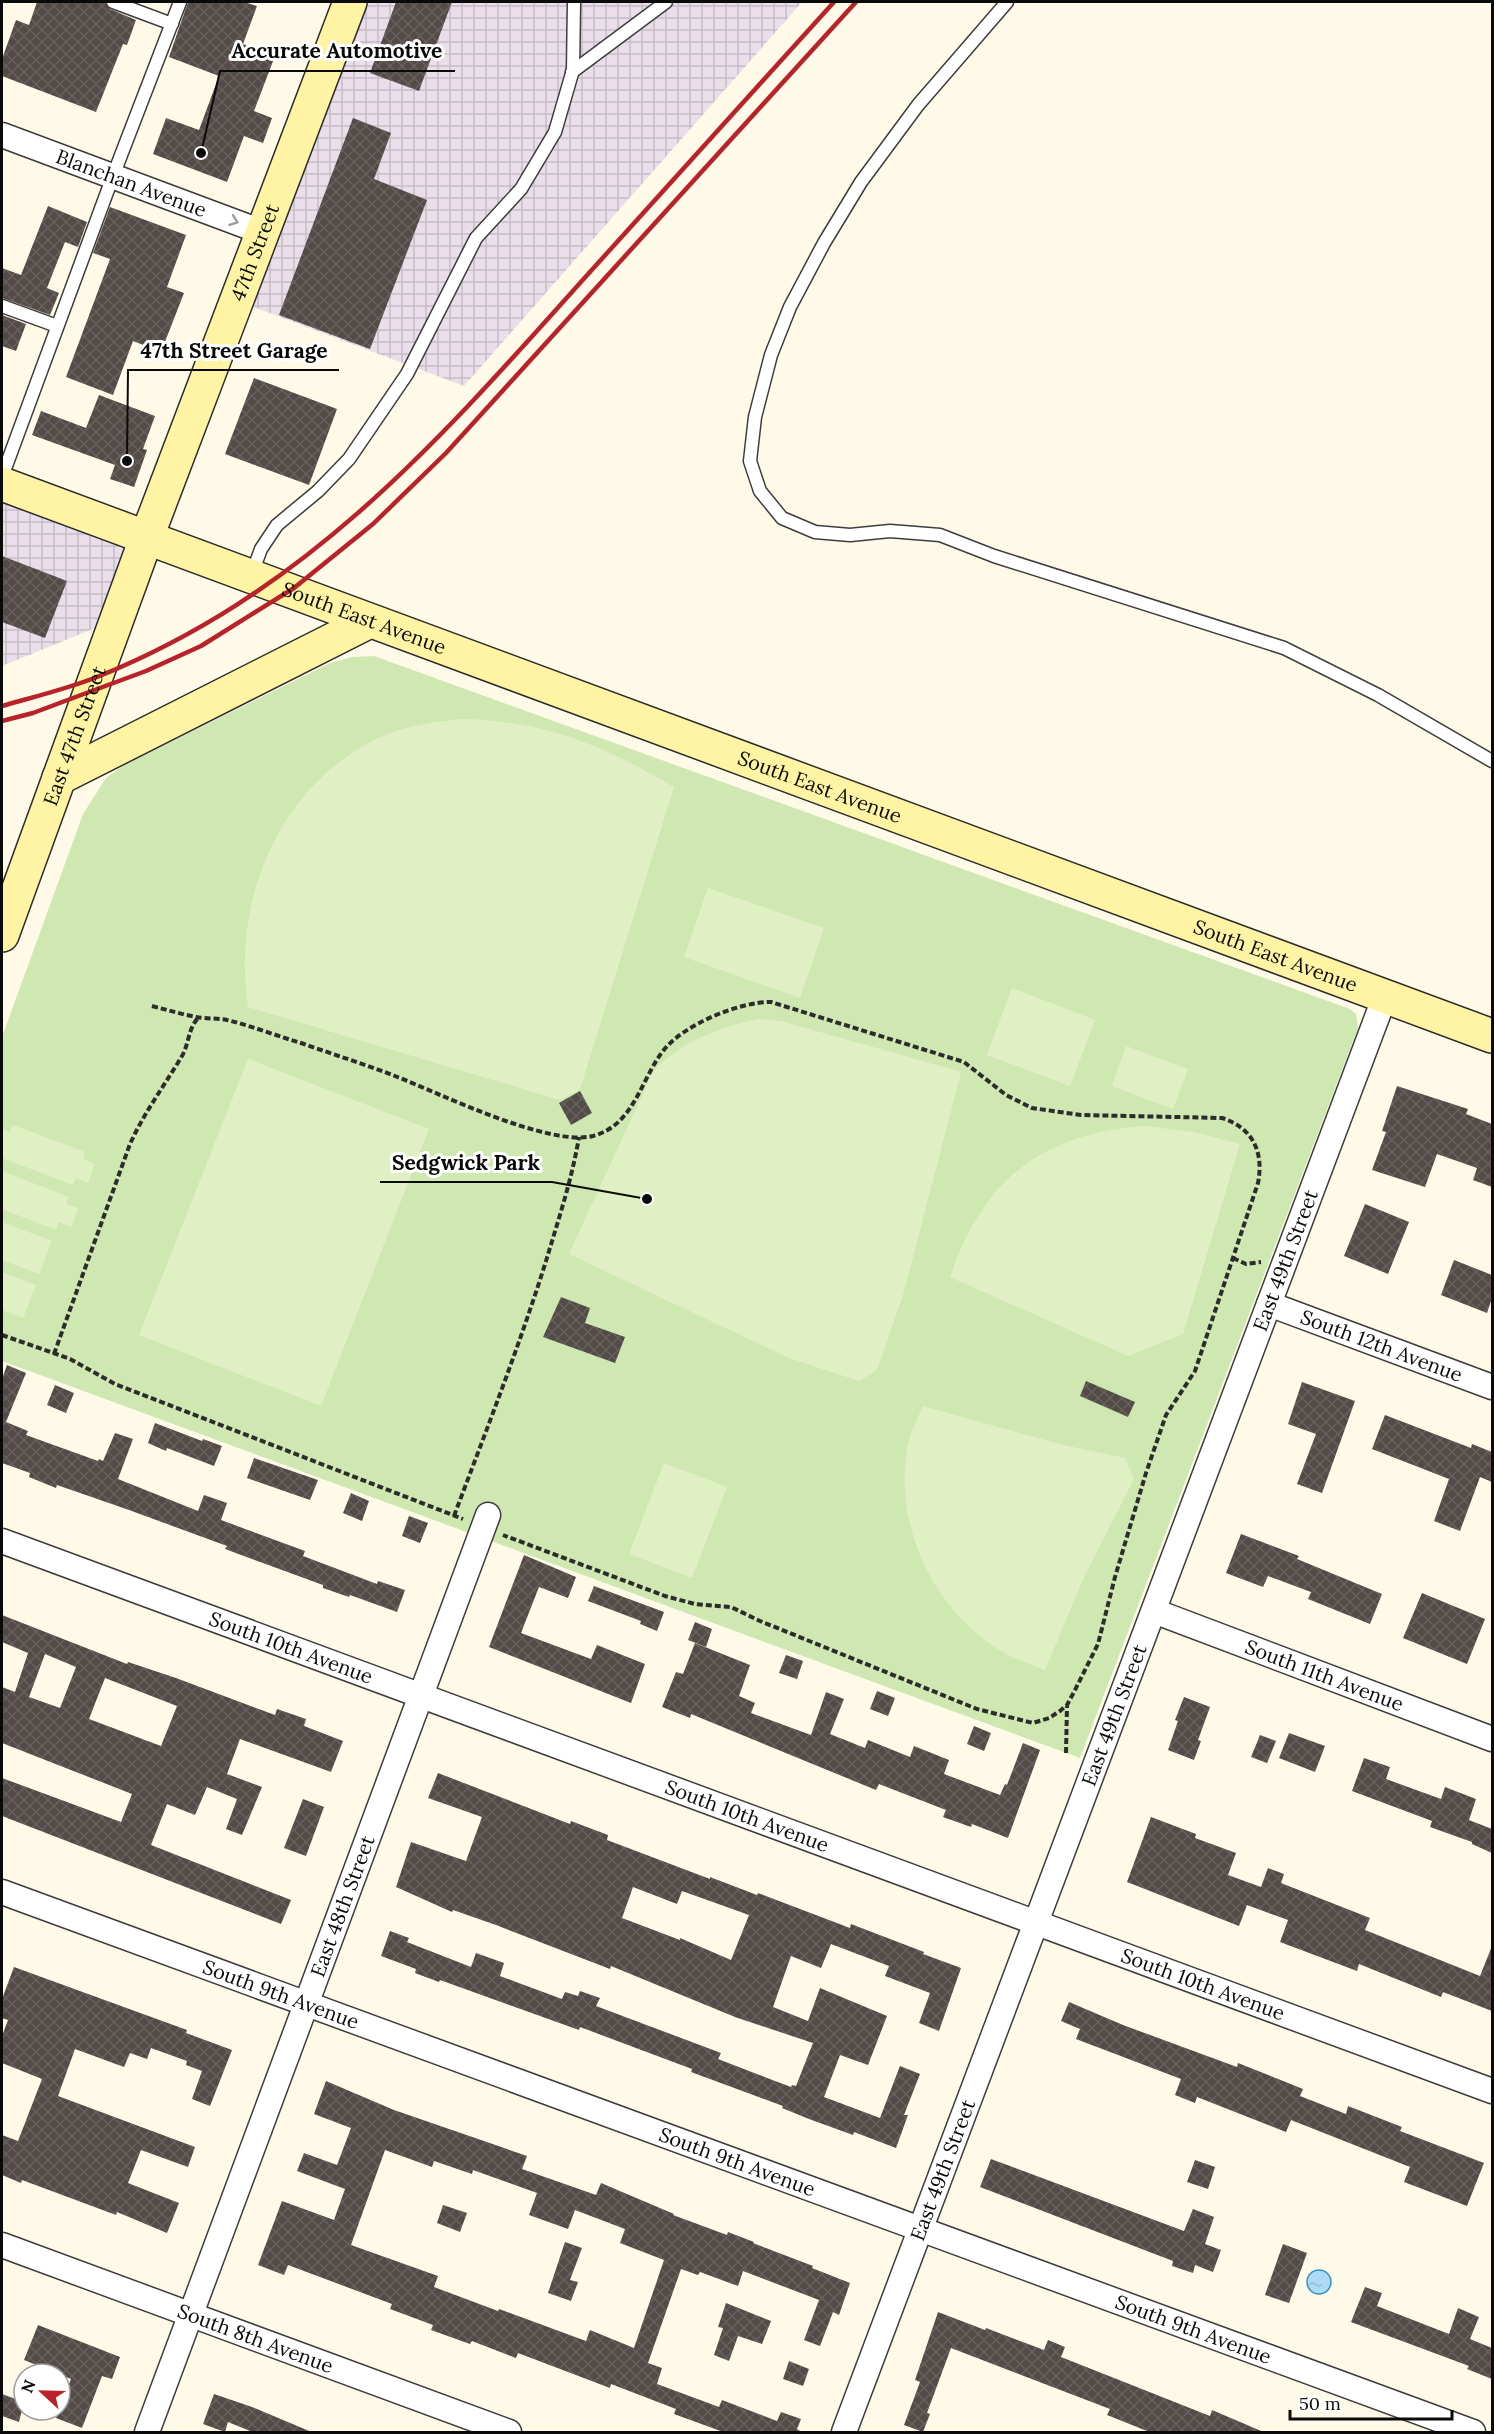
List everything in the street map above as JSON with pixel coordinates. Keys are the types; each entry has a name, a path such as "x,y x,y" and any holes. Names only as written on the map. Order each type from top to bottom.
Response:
{"main road":[{"name":"47th Street","path":"146,539 350,2"},
{"name":"South East Avenue","path":"2,484 1492,1036"},
{"name":"East 47th Street","path":"2,935 146,539"},
{"path":"59,778 370,621"}],"street":[{"name":"Blanchan Avenue","path":"2,135 262,232"},
{"name":"East 49th Street","path":"844,2433 1385,996"},
{"name":"South 12th Avenue","path":"1269,1304 1492,1387"},
{"name":"East 48th Street","path":"147,2433 486,1521"},
{"name":"South 10th Avenue","path":"2,1541 1492,2091"},
{"name":"South 11th Avenue","path":"1154,1611 1492,1739"},
{"name":"South 9th Avenue","path":"2,1892 1473,2433"},
{"name":"South 8th Avenue","path":"2,2245 509,2433"}],"lane":[{"path":"113,2 172,24"},
{"path":"2,477 180,2"},
{"path":"251,577 261,549 277,525 318,491 349,459 407,374 476,238 521,189 555,132 572,72 574,2"},
{"path":"572,72 666,2"},
{"path":"1007,2 918,105 861,182 824,243 790,307 771,355 755,417 750,461 760,491 782,518 814,532 850,535 890,531 940,535 994,555 1284,648 1378,695 1492,761"},
{"path":"2,306 57,326"}],"path":[{"path":"152,1006 199,1018 227,1020 391,1074 489,1115 543,1132 579,1137 603,1132 624,1116 660,1056 683,1032 721,1014 762,1002 778,1004 964,1062 1006,1095 1032,1108 1090,1116 1222,1118 1243,1127 1257,1146 1260,1159 1258,1183 1195,1371 1173,1402 1149,1463 1115,1577 1098,1644 1067,1705 1066,1753"},
{"path":"54,1354 130,1144 142,1118 182,1055 193,1025 199,1018"},
{"path":"454,1516 525,1329 562,1206 579,1137"},
{"path":"2,1335 77,1362 104,1380 454,1516 486,1521 665,1596 695,1604 740,1610 760,1621 977,1709 1033,1723 1049,1718 1067,1705"}],"shaded area":[{"path":"364,2 802,2 464,386 245,304"},
{"path":"2,489 141,541 110,622 2,666"}],"green space":[{"path":"374,656 1350,1009 1356,1014 1358,1028 1080,1758 2,1361 2,1037 83,814 106,778 123,766 330,663 352,657"},
{"path":"463,719 521,725 573,738 623,759 674,787 580,1089 560,1100 248,1007 245,967 247,928 255,890 269,853 287,819 311,788 340,762 374,740 407,728"},
{"path":"708,888 824,928 800,998 684,957"},
{"path":"1012,988 1095,1020 1070,1086 987,1055"},
{"path":"758,1019 781,1021 961,1072 904,1292 877,1370 859,1381 789,1358 569,1254 653,1072 675,1052 701,1037 729,1026"},
{"path":"1126,1046 1188,1069 1173,1109 1112,1086"},
{"path":"248,1059 429,1129 321,1406 139,1335"},
{"path":"13,1125 85,1152 83,1159 95,1164 88,1183 76,1178 73,1185 2,1158 2,1129 10,1132"},
{"path":"1146,1126 1193,1132 1240,1144 1183,1334 1128,1356 950,1277 980,1213 999,1188 1022,1167 1047,1151 1077,1139 1109,1130"},
{"path":"2,1171 69,1197 66,1204 78,1208 72,1227 59,1222 56,1230 2,1209"},
{"path":"2,1222 52,1241 39,1274 2,1260"},
{"path":"2,1272 36,1285 23,1318 2,1310"},
{"path":"923,1406 1063,1445 1125,1458 1134,1479 1084,1577 1045,1670 1008,1655 977,1634 955,1612 936,1587 922,1559 911,1529 906,1498 905,1467 910,1436"},
{"path":"664,1463 727,1487 692,1578 629,1554"}],"water":[{"path":"1319,2270 1328,2273 1331,2282 1328,2291 1319,2294 1310,2291 1307,2282 1310,2273"}],"building":[{"path":"37,2 105,2 110,9 136,20 127,45 123,44 96,112 2,76 2,59 16,20 29,25"},
{"path":"188,2 244,2 257,6 243,44 275,56 254,111 272,118 263,143 244,136 227,182 153,154 166,118 199,130 219,76 169,57"},
{"path":"396,2 452,2 419,91 370,73"},
{"path":"353,118 391,133 374,179 427,200 370,349 279,315"},
{"path":"48,206 87,222 78,247 65,242 47,288 59,293 50,315 2,298 2,268 21,275"},
{"path":"110,207 186,235 167,287 184,293 161,352 133,341 113,395 66,377 110,259 93,253"},
{"path":"2,315 26,324 16,351 2,346"},
{"path":"254,378 337,409 309,485 225,454"},
{"path":"99,395 155,416 143,449 147,450 134,487 110,479 115,465 32,435 41,411 86,428"},
{"path":"2,556 67,581 45,638 2,622"},
{"path":"1397,1086 1468,1109 1466,1114 1492,1124 1492,1187 1473,1180 1477,1168 1437,1154 1425,1187 1372,1170 1386,1132 1382,1131"},
{"path":"580,1091 592,1113 571,1125 559,1103"},
{"path":"1365,1204 1409,1222 1388,1274 1344,1256"},
{"path":"1454,1260 1492,1275 1492,1298 1487,1313 1441,1295"},
{"path":"561,1297 590,1308 585,1323 625,1337 615,1363 543,1337"},
{"path":"7,1365 26,1373 6,1422 28,1431 26,1435 98,1461 99,1459 103,1461 115,1433 133,1439 118,1479 198,1511 204,1495 227,1503 221,1520 305,1551 303,1556 377,1584 378,1581 405,1590 397,1612 323,1588 323,1585 225,1549 227,1546 129,1510 57,1485 56,1488 29,1477 30,1473 2,1463 2,1379"},
{"path":"1086,1381 1135,1402 1128,1417 1080,1396"},
{"path":"1302,1382 1355,1401 1322,1493 1297,1484 1316,1434 1288,1424"},
{"path":"55,1385 74,1393 66,1413 47,1405"},
{"path":"1385,1415 1471,1448 1472,1444 1492,1452 1492,1482 1480,1477 1460,1531 1434,1521 1449,1479 1372,1449"},
{"path":"155,1423 222,1446 214,1466 148,1443"},
{"path":"254,1458 318,1480 310,1500 247,1478"},
{"path":"351,1493 369,1501 362,1521 343,1513"},
{"path":"409,1516 428,1523 420,1543 402,1536"},
{"path":"1241,1534 1299,1556 1297,1559 1382,1594 1370,1624 1308,1599 1311,1592 1268,1576 1263,1587 1226,1573"},
{"path":"524,1555 576,1577 568,1598 539,1587 521,1633 591,1659 597,1645 645,1664 631,1703 489,1647"},
{"path":"594,1586 664,1612 657,1631 640,1624 641,1621 588,1601"},
{"path":"1422,1593 1485,1619 1467,1664 1403,1638"},
{"path":"2,1615 127,1664 128,1662 176,1678 275,1715 277,1709 306,1719 304,1726 343,1741 331,1772 240,1739 227,1774 262,1787 242,1835 226,1829 237,1799 207,1787 195,1815 167,1804 151,1845 291,1900 281,1924 2,1816 2,1778 121,1822 132,1794 2,1743 2,1687 15,1692 28,1653 2,1642","holes":["45,1654 76,1667 60,1708 29,1697","105,1678 177,1706 161,1746 89,1719"]},
{"path":"695,1622 712,1629 706,1647 688,1640"},
{"path":"695,1643 750,1665 739,1696 755,1703 751,1713 811,1735 826,1692 844,1699 830,1734 865,1748 868,1740 910,1757 914,1746 949,1760 944,1774 1000,1795 1005,1784 1007,1785 1023,1743 1040,1750 1008,1838 972,1824 971,1827 943,1817 946,1810 879,1784 876,1790 691,1714 690,1718 662,1707 676,1672 683,1674"},
{"path":"786,1655 803,1661 797,1679 779,1673"},
{"path":"877,1691 895,1698 888,1716 870,1709"},
{"path":"1184,1697 1210,1707 1198,1740 1201,1741 1194,1760 1168,1750 1178,1721 1175,1720"},
{"path":"974,1726 991,1733 984,1751 967,1744"},
{"path":"1289,1733 1325,1746 1315,1772 1279,1758"},
{"path":"1260,1735 1276,1741 1267,1763 1251,1757"},
{"path":"1364,1758 1390,1767 1386,1779 1441,1799 1445,1787 1476,1799 1469,1820 1492,1829 1492,1853 1472,1842 1430,1827 1432,1821 1352,1791"},
{"path":"438,1773 570,1824 571,1821 608,1835 607,1840 710,1879 710,1877 757,1895 758,1893 850,1928 851,1924 961,1968 939,2031 919,2023 930,1993 885,1976 889,1966 831,1944 821,1968 791,1956 773,2007 808,2021 820,1988 887,2016 868,2065 840,2055 824,2097 880,2118 900,2066 920,2074 904,2115 908,2115 896,2148 854,2132 853,2135 809,2119 782,2108 783,2106 691,2072 692,2069 580,2027 579,2030 440,1980 439,1982 415,1973 416,1969 381,1956 390,1931 409,1938 407,1942 471,1967 476,1953 504,1963 500,1976 562,1999 565,1992 578,1996 580,1991 600,1998 596,2006 721,2053 718,2059 791,2087 796,2086 813,2043 735,2017 611,1966 610,1969 496,1925 453,1910 452,1912 396,1887 411,1842 466,1861 482,1817 428,1798","holes":["633,1887 677,1904 682,1891 749,1915 731,1960 680,1938 680,1940 622,1918"]},
{"path":"303,1799 324,1807 306,1856 284,1848"},
{"path":"1151,1817 1196,1834 1195,1838 1236,1853 1228,1875 1261,1887 1268,1868 1284,1874 1281,1883 1370,1918 1365,1930 1480,1976 1492,1946 1492,2011 1443,1992 1441,1997 1359,1964 1357,1971 1280,1942 1288,1920 1247,1905 1239,1926 1127,1882"},
{"path":"14,1967 187,2030 186,2033 232,2050 210,2106 192,2099 202,2071 186,2065 187,2061 151,2048 147,2059 130,2053 124,2067 75,2049 58,2096 195,2147 188,2167 141,2150 128,2183 179,2203 167,2233 117,2212 116,2215 22,2180 21,2183 2,2175 2,2135 18,2141 42,2079 2,2063 2,2036 8,2020 2,2018 2,1999"},
{"path":"1069,2002 1123,2025 1237,2067 1238,2063 1303,2089 1300,2096 1346,2114 1348,2106 1402,2127 1400,2131 1484,2163 1467,2206 1404,2182 1410,2167 1291,2120 1286,2132 1197,2097 1195,2103 1175,2095 1181,2079 1076,2039 1080,2029 1061,2021"},
{"path":"326,2081 394,2110 527,2156 522,2169 596,2195 601,2183 673,2215 727,2235 728,2232 850,2283 839,2315 833,2312 820,2346 804,2340 819,2300 743,2271 738,2286 700,2272 698,2275 681,2269 648,2363 662,2368 657,2384 719,2407 722,2400 777,2421 781,2412 801,2419 797,2429 803,2433 726,2433 674,2414 676,2409 611,2384 610,2388 518,2353 516,2358 472,2341 470,2344 431,2330 433,2325 390,2309 392,2304 288,2265 284,2275 258,2265 282,2201 334,2220 345,2189 297,2171 304,2153 337,2165 351,2128 314,2114","holes":["385,2150 432,2167 434,2161 472,2174 473,2170 537,2193 529,2215 568,2229 575,2210 625,2229 620,2243 664,2260 634,2348 590,2330 586,2341 499,2309 498,2311 434,2287 438,2276 351,2245"]},
{"path":"991,2159 1184,2231 1193,2209 1214,2217 1205,2244 1221,2250 1213,2272 1195,2265 1193,2273 1172,2266 1173,2261 980,2187"},
{"path":"1195,2160 1215,2167 1208,2189 1187,2182"},
{"path":"443,2205 467,2213 460,2232 437,2223"},
{"path":"565,2242 582,2248 570,2280 578,2282 571,2301 548,2293"},
{"path":"1283,2244 1307,2253 1289,2303 1265,2295"},
{"path":"1365,2287 1382,2293 1377,2306 1449,2334 1458,2308 1479,2317 1470,2339 1492,2348 1492,2379 1467,2369 1469,2366 1351,2322"},
{"path":"726,2303 771,2321 762,2344 738,2336 729,2361 714,2355 723,2328 718,2327"},
{"path":"938,2312 1044,2350 1048,2340 1065,2347 1061,2357 1210,2416 1212,2410 1266,2433 1152,2433 1107,2415 1110,2409 951,2348 927,2413 930,2414 923,2432 904,2425 920,2382 915,2380"},
{"path":"38,2325 120,2357 112,2379 102,2376 82,2428 66,2422 72,2422 72,2362 24,2360"},
{"path":"789,2361 809,2369 803,2386 783,2379"},
{"path":"2,2394 12,2398 12,2420 2,2416"},
{"path":"214,2394 314,2433 255,2433 228,2422 225,2432 203,2424"}],"railway":[{"path":"2,706 97,677 172,643 240,603 303,558 362,509 473,401 834,2"},
{"path":"2,721 33,713 146,671 201,646 294,588 373,524 446,453 856,2"}],"place":[{"name":"Accurate Automotive","path":"201,153"},
{"name":"47th Street Garage","path":"127,461"},
{"name":"Sedgwick Park","path":"647,1199"}]}
